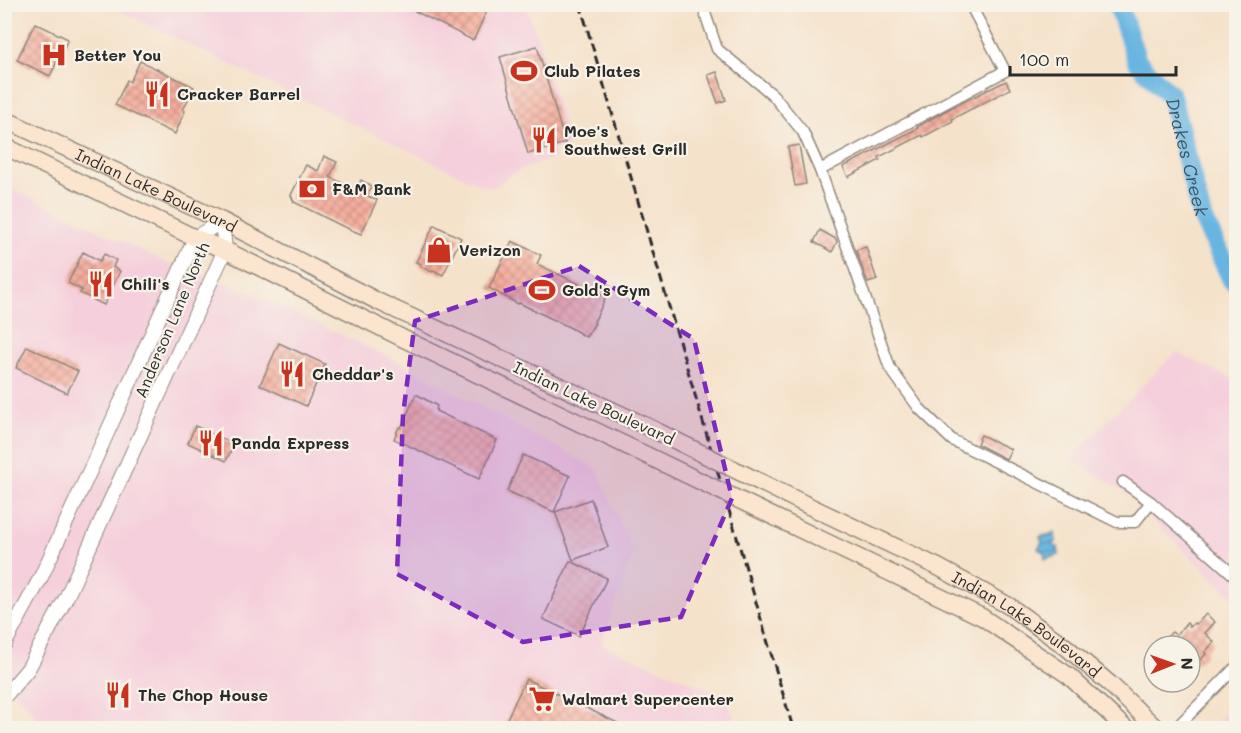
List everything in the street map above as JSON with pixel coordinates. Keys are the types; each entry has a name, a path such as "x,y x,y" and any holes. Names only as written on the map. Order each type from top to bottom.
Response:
{"main road":[{"name":"Indian Lake Boulevard","path":"4,119 222,221 379,302 646,426 938,567 1009,606 1066,647 1110,684 1156,729"},
{"name":"Indian Lake Boulevard","path":"4,146 195,238 225,250 402,338 982,617 1069,676 1125,729"}],"street":[{"path":"702,4 717,49 773,95 803,132 820,170 890,368 918,408 952,440 1117,522 1135,522 1151,502"},
{"path":"820,170 1005,71 970,4"},
{"name":"Anderson Lane North","path":"4,645 60,536 195,238 222,221 225,250 67,596 28,669 4,697"},
{"path":"1123,482 1151,502 1236,577"},
{"path":"1176,729 1236,667"}],"highlighted area":[{"path":"579,266 694,339 732,498 681,617 523,642 397,574 403,415 415,321"}],"shaded area":[{"path":"107,5 525,5 539,41 569,145 553,150 555,158 518,170 493,188 474,182"},
{"path":"13,189 167,263 242,289 389,357 597,469 633,553 601,644 727,697 736,728 44,727 23,701 5,684 4,208"},
{"path":"1176,352 1236,379 1236,600 1150,518 1133,497 1070,459"},
{"path":"1236,701 1236,728 1216,728 1216,723"}],"water":[{"path":"1055,533 1056,542 1053,543 1054,547 1058,547 1059,555 1045,559 1044,552 1038,549 1042,542 1040,537"}],"building":[{"path":"401,4 490,4 472,40"},
{"path":"35,23 68,39 50,76 17,60"},
{"path":"537,46 565,143 528,154 500,57"},
{"path":"140,61 194,87 175,134 115,105 127,80 130,82"},
{"path":"717,72 726,100 718,103 708,75"},
{"path":"1006,81 1010,89 923,137 922,135 879,157 880,160 848,177 843,167 918,128 947,110"},
{"path":"799,145 806,184 795,186 788,147"},
{"path":"324,156 337,162 330,177 356,190 361,180 372,186 367,196 377,200 361,234 294,202 291,195 306,165 318,171"},
{"name":"Verizon","path":"434,225 461,238 443,275 433,270 432,272 416,262"},
{"path":"820,230 836,239 837,242 832,252 814,242"},
{"name":"Gold's Gym","path":"512,241 541,255 537,264 606,297 586,337 489,288"},
{"path":"866,247 877,280 868,283 856,250"},
{"path":"83,252 100,261 104,254 116,260 113,267 120,271 104,305 80,293 82,290 68,283"},
{"name":"Cheddar's","path":"279,343 325,364 306,406 260,385"},
{"path":"27,346 78,371 67,393 16,368"},
{"path":"416,394 437,406 436,411 497,440 479,479 394,439"},
{"name":"Panda Express","path":"195,426 234,444 226,461 188,443"},
{"path":"981,435 1011,449 1006,459 977,444"},
{"path":"523,455 570,476 554,512 507,491"},
{"path":"591,499 608,547 573,560 555,512"},
{"path":"570,561 607,578 579,636 543,619"},
{"path":"1206,614 1215,622 1205,633 1214,642 1202,658 1202,634 1177,634 1187,623 1190,627"},
{"name":"Walmart Supercenter","path":"526,679 630,729 502,729"}],"waterway":[{"name":"Drakes Creek","path":"1118,4 1137,61 1171,96 1201,214 1232,280 1236,282"}],"railway":[{"path":"580,4 793,728"}],"place":[{"name":"Better You","path":"54,55"},
{"name":"Club Pilates","path":"524,71"},
{"name":"Cracker Barrel","path":"157,94"},
{"name":"Moe's Southwest Grill","path":"544,140"},
{"name":"F&M Bank","path":"312,189"},
{"name":"Verizon","path":"439,250"},
{"name":"Chili's","path":"101,284"},
{"name":"Gold's Gym","path":"542,290"},
{"name":"Cheddar's","path":"292,374"},
{"name":"Panda Express","path":"211,443"},
{"name":"The Chop House","path":"118,695"},
{"name":"Walmart Supercenter","path":"542,699"}]}
